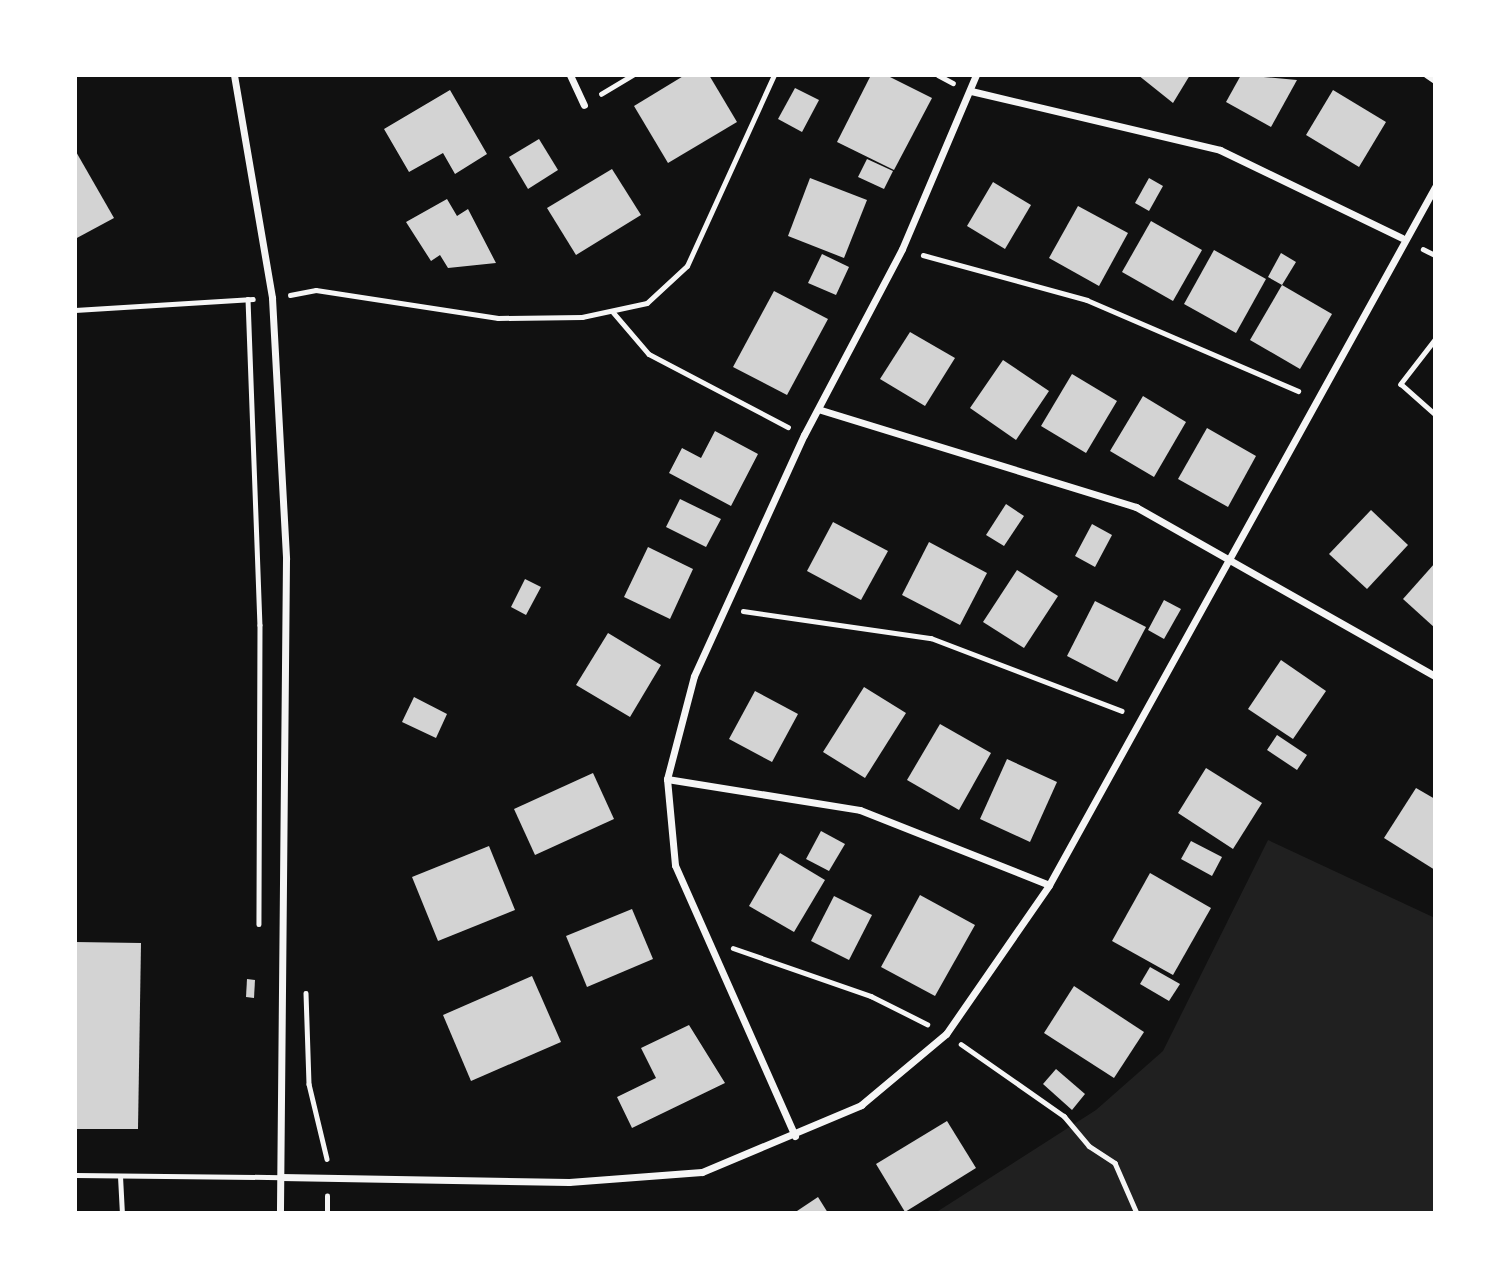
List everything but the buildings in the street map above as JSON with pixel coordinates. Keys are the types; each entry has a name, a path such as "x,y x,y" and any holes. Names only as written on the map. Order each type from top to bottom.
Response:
{"street":[{"path":"234,75 272,298 286,559 280,1213"},
{"path":"570,75 584,104"},
{"path":"795,1136 675,865 667,779 694,676 804,435 821,410 902,249 976,75"},
{"path":"971,91 1220,150 1402,238"},
{"path":"281,1177 569,1182 702,1172 795,1136 861,1105 946,1034 1049,885 1228,558 1318,401 1402,238 1435,187"},
{"path":"821,410 1136,507 1435,676"},
{"path":"667,779 860,810 1049,885"}],"lane":[{"path":"75,1175 281,1177"},
{"path":"120,1175 122,1213"}],"path":[{"path":"584,104 633,75"},
{"path":"75,310 272,298 316,290 498,318 613,312 648,303 687,266 774,75"},
{"path":"1426,75 1435,81"},
{"path":"902,249 1087,300 1223,354 1318,401"},
{"path":"248,299 260,625 259,934"},
{"path":"613,312 649,354 804,435"},
{"path":"1435,340 1401,384 1435,414"},
{"path":"724,609 931,638 1142,719"},
{"path":"706,937 871,996 946,1034 1064,1116 1089,1146 1115,1163 1137,1213"}],"shaded area":[{"path":"1268,840 1435,918 1435,1213 935,1213 1096,1110 1163,1051"}]}
